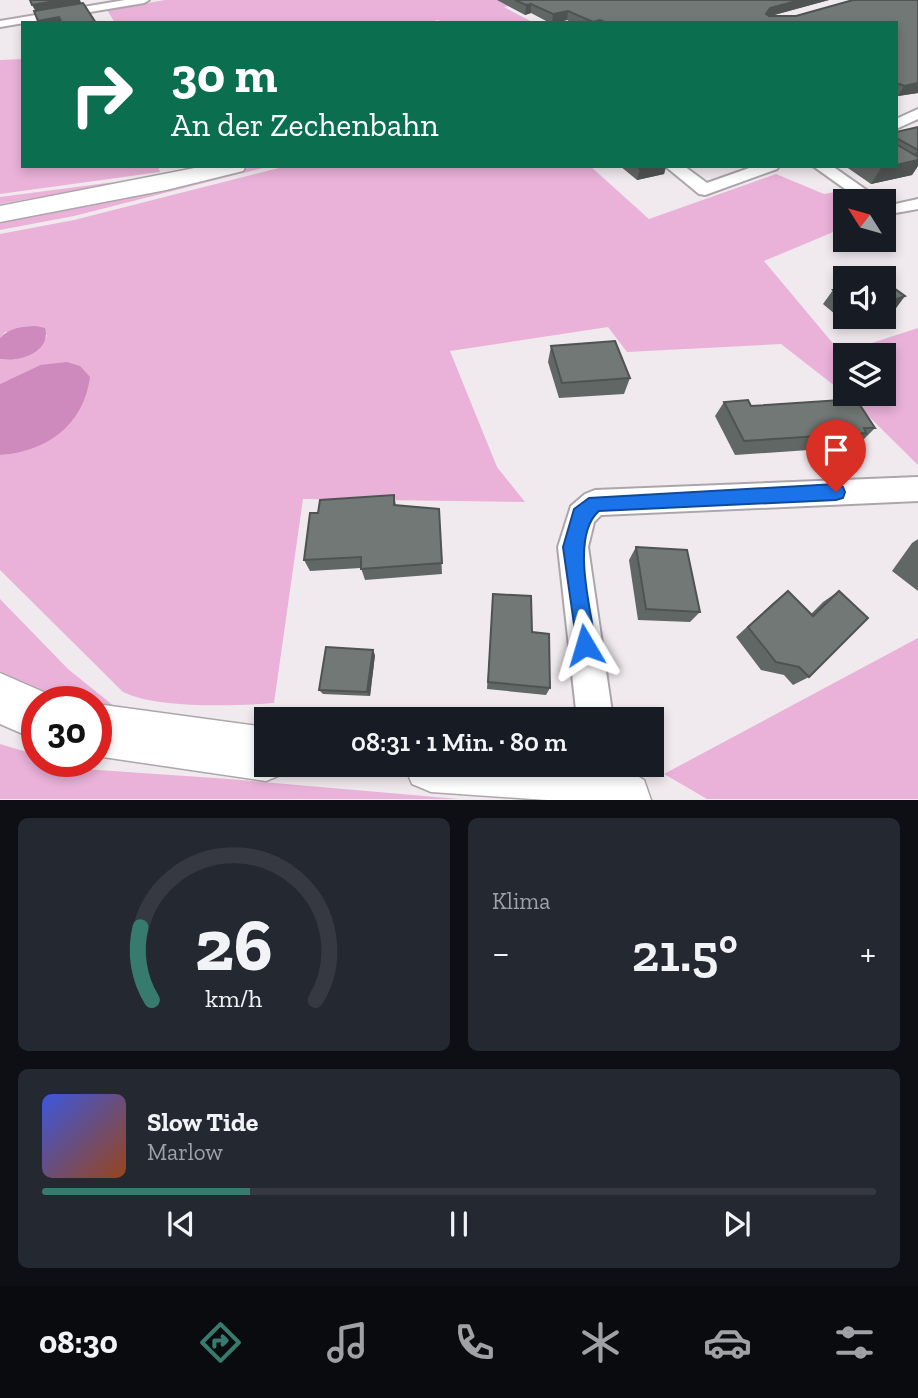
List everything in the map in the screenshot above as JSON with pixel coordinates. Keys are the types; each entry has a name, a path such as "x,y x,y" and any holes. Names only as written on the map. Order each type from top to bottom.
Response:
{"main road":[{"path":"0,214 166,183 227,168"},
{"path":"0,698 21,708"},
{"path":"112,732 254,752"},
{"path":"574,777 608,783"}],"street":[{"path":"0,24 102,3 144,0"},
{"path":"898,124 918,113"},
{"path":"676,168 705,190 766,168"},
{"path":"824,168 855,189"},
{"path":"896,209 918,204"},
{"path":"593,707 573,547 581,515 595,503 918,489"}],"shaded area":[{"path":"165,0 535,0 504,7 530,21 114,21 107,10"},
{"path":"21,59 21,168 159,168 160,172 0,194 0,60"},
{"path":"201,168 0,204 0,197"},
{"path":"249,168 263,168 74,216 0,230 0,223"},
{"path":"279,168 592,168 649,219 776,174 824,194 833,192 833,232 764,261 833,343 833,385 781,344 627,352 608,327 450,351 497,467 525,502 303,499 274,703 175,704 123,692 0,570 0,455 10,454 40,365 0,384 0,359 21,358 34,352 47,335 5,332 0,338 0,234 74,220"},
{"path":"16,328 45,328 46,336 39,349 24,357 0,359 0,338 4,334"},
{"path":"918,328 918,465 858,406 896,406 896,343 872,343"},
{"path":"67,362 80,366 90,377 80,409 71,422 47,442 17,453 0,455 0,384 40,365"},
{"path":"0,599 68,669 89,686 21,686 21,692 0,684"},
{"path":"918,638 918,799 707,799 664,774"},
{"path":"0,744 21,750 21,777 112,777 112,771 459,799 0,799"}],"building":[{"path":"30,0 61,0 32,5"},
{"path":"515,0 800,0 770,8 766,14 796,16 853,0 918,0 918,83 898,84 898,21 591,21 568,11 553,14 531,4 526,5"},
{"path":"83,3 95,21 61,21 59,17 38,21 34,11"},
{"path":"918,127 918,150 898,139 898,132"},
{"path":"898,145 918,157 918,160 898,165"},
{"path":"896,290 905,296 896,299"},
{"path":"615,341 630,378 562,383 551,346"},
{"path":"748,400 751,406 833,401 833,406 861,406 875,428 864,428 866,433 744,441 724,402"},
{"path":"394,495 394,505 439,509 442,563 361,569 361,557 304,560 310,513 318,513 320,500"},
{"path":"636,547 687,550 700,612 646,609"},
{"path":"788,591 813,616 839,591 868,618 809,677 799,667 776,662 748,627"},
{"path":"493,594 531,596 532,632 549,634 550,688 488,682"},
{"path":"326,647 373,650 367,692 319,690"}],"route":[{"path":"585,645 573,547 581,515 595,503 836,492"}]}
